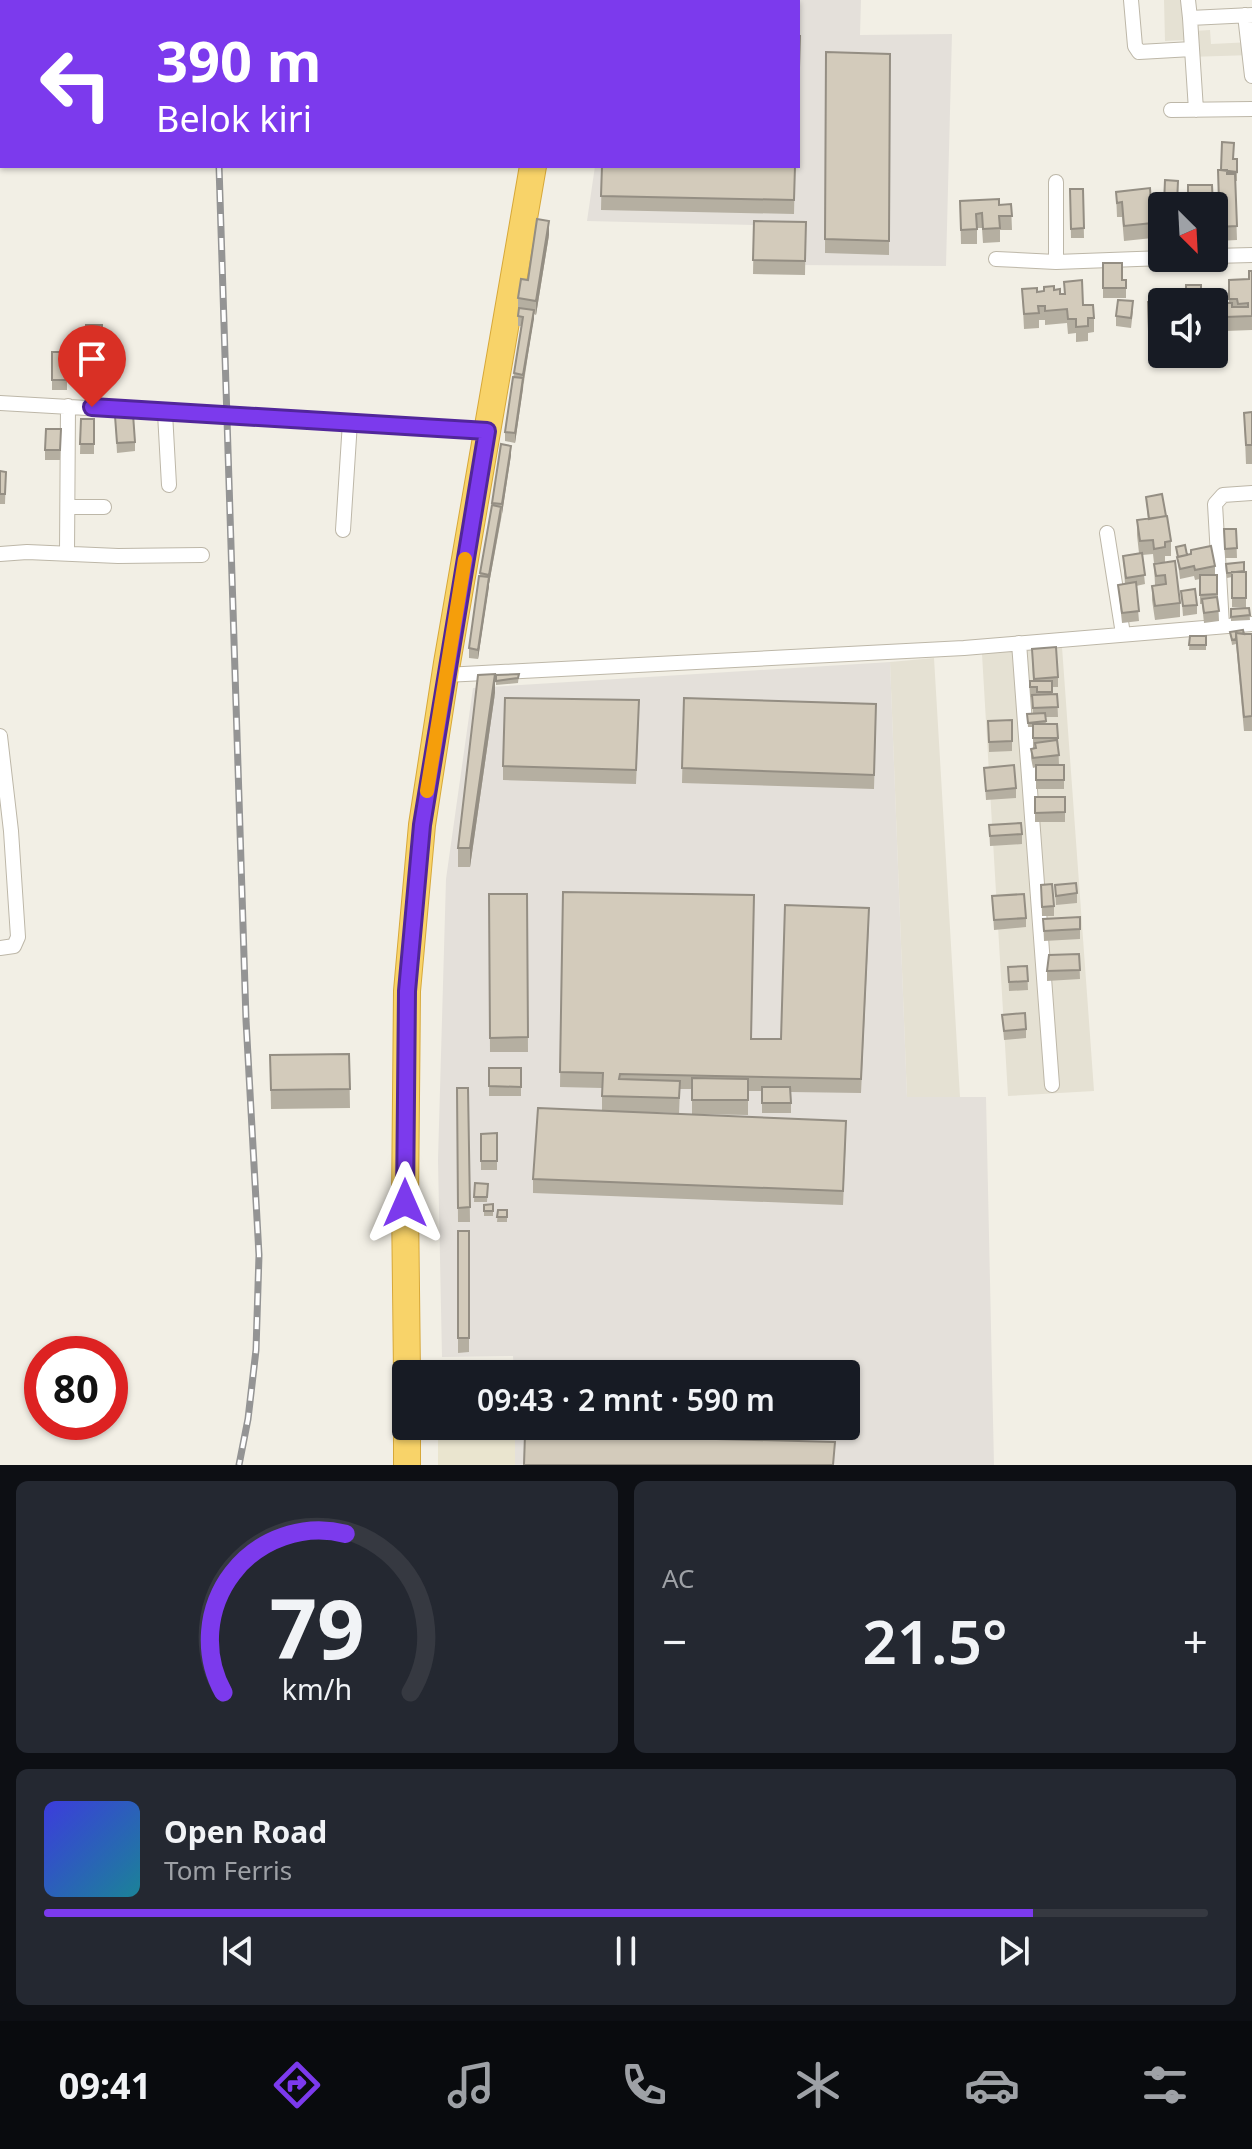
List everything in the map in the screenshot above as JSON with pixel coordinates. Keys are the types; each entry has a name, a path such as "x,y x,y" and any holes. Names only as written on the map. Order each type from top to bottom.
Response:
{"highway":[{"path":"407,1360 407,991 422,825 533,168"},
{"path":"407,1440 407,1465"}],"street":[{"path":"1131,0 1135,46 1139,52 1192,49"},
{"path":"1188,0 1196,110"},
{"path":"1190,18 1249,15 1252,76"},
{"path":"1171,110 1252,109"},
{"path":"1056,182 1056,262"},
{"path":"1228,256 1252,255"},
{"path":"996,259 1056,262 1148,259"},
{"path":"0,403 487,431"},
{"path":"67,553 68,406"},
{"path":"165,413 169,485"},
{"path":"343,530 350,422"},
{"path":"1222,626 1215,504 1223,495 1252,493"},
{"path":"68,507 104,507"},
{"path":"1107,533 1123,634"},
{"path":"0,554 202,555"},
{"path":"445,675 1019,643 1252,624"},
{"path":"1019,643 1052,1085"},
{"path":"0,736 6,832 18,937 14,946 0,948"}],"shaded area":[{"path":"800,0 861,0 860,35 952,34 946,266 795,265 793,226 587,221 595,168 800,168"},
{"path":"1164,0 1193,0 1194,31 1210,30 1211,44 1252,42 1252,55 1189,57 1188,40 1165,41"},
{"path":"1062,647 1094,1091 1008,1096 982,654"},
{"path":"934,658 960,1097 907,1097 890,662"},
{"path":"890,662 907,1097 986,1097 994,1465 515,1465 514,1440 860,1440 860,1360 513,1360 513,1356 442,1357 438,1160 446,879 473,688"},
{"path":"438,1440 515,1440 515,1465 438,1465"}],"building":[{"path":"826,52 890,54 889,241 825,239"},
{"path":"1222,142 1234,143 1233,159 1237,159 1237,172 1221,170"},
{"path":"602,168 795,168 794,200 601,196"},
{"path":"1218,170 1235,174 1237,226 1228,226 1228,192 1219,192"},
{"path":"1165,180 1178,181 1178,192 1164,192"},
{"path":"1188,185 1212,185 1212,192 1188,192"},
{"path":"1150,188 1148,223 1124,226 1122,202 1117,203 1116,192"},
{"path":"1070,189 1083,189 1084,228 1071,229"},
{"path":"999,199 999,205 1011,204 1012,216 999,216 1000,228 983,229 982,213 976,214 977,229 961,230 960,201"},
{"path":"537,219 549,221 536,301 518,298 521,279 528,280"},
{"path":"754,221 806,222 805,261 753,260"},
{"path":"1103,263 1122,263 1122,280 1126,280 1126,288 1103,288"},
{"path":"1249,271 1252,271 1252,316 1228,317 1228,303 1232,303 1232,307 1248,307 1248,303 1238,304 1237,299 1229,299 1229,280 1249,279"},
{"path":"1082,280 1083,305 1093,305 1094,318 1088,318 1088,326 1076,327 1076,319 1068,319 1067,309 1045,311 1045,306 1038,306 1039,313 1024,314 1022,289 1037,288 1037,292 1054,286 1054,290 1060,289 1060,294 1065,294 1064,282"},
{"path":"1186,285 1201,285 1201,288 1186,288"},
{"path":"1118,300 1133,301 1131,318 1116,316"},
{"path":"519,308 534,310 523,375 514,373 523,317 518,316"},
{"path":"86,325 102,325 101,377 85,377"},
{"path":"69,342 83,343 83,371 67,371 67,380 52,380 52,352 68,352"},
{"path":"513,377 523,378 515,433 505,432"},
{"path":"1252,412 1252,445 1246,445 1244,413"},
{"path":"133,414 135,442 117,443 115,416"},
{"path":"81,419 94,419 94,444 80,444"},
{"path":"46,429 61,429 60,450 45,450"},
{"path":"501,444 511,446 502,504 492,503"},
{"path":"0,471 6,472 5,494 0,494"},
{"path":"1162,494 1166,516 1149,519 1146,497"},
{"path":"492,505 501,507 489,575 480,573"},
{"path":"1167,516 1171,541 1165,542 1165,547 1154,549 1153,540 1140,541 1137,520"},
{"path":"1224,529 1236,529 1237,548 1225,549"},
{"path":"1185,545 1187,555 1178,557 1176,547"},
{"path":"1211,546 1215,566 1180,569 1177,557"},
{"path":"1142,553 1145,575 1126,578 1123,556"},
{"path":"1175,561 1180,603 1155,606 1152,586 1166,584 1165,575 1156,576 1154,564"},
{"path":"1244,562 1244,571 1227,573 1226,564"},
{"path":"1232,572 1246,572 1246,598 1232,598"},
{"path":"1200,575 1217,575 1217,594 1200,595"},
{"path":"479,576 489,577 478,650 469,648"},
{"path":"1136,582 1139,611 1122,613 1118,585"},
{"path":"1195,589 1197,605 1183,606 1181,591"},
{"path":"1217,597 1219,611 1204,613 1202,599"},
{"path":"1249,608 1250,615 1231,617 1231,609"},
{"path":"1243,630 1244,634 1236,633 1236,639 1232,640 1230,632"},
{"path":"1236,633 1252,634 1252,716 1244,717"},
{"path":"1190,636 1206,636 1206,645 1189,645"},
{"path":"1056,647 1058,677 1034,679 1032,649"},
{"path":"495,674 470,848 458,848 478,675"},
{"path":"519,674 518,678 496,681 496,675"},
{"path":"1030,681 1052,681 1052,692 1037,692 1037,687 1030,687"},
{"path":"1057,694 1058,707 1033,708 1032,695"},
{"path":"505,698 639,700 636,770 503,766"},
{"path":"684,698 876,704 874,775 682,768"},
{"path":"1045,713 1046,721 1028,723 1027,714"},
{"path":"1012,720 1012,741 989,742 988,721"},
{"path":"1033,724 1057,724 1058,738 1033,738"},
{"path":"1057,740 1059,755 1033,758 1031,749 1036,748 1035,743"},
{"path":"1014,765 1016,788 986,791 984,768"},
{"path":"1036,765 1064,765 1064,780 1036,780"},
{"path":"1035,797 1065,797 1065,812 1035,813"},
{"path":"1021,823 1022,834 990,836 989,825"},
{"path":"1076,883 1077,893 1056,896 1055,885"},
{"path":"1052,884 1054,906 1042,907 1041,885"},
{"path":"563,892 754,895 751,1039 781,1039 785,905 869,908 861,1079 620,1074 619,1079 680,1081 679,1098 602,1096 603,1073 560,1072"},
{"path":"489,894 527,894 528,1037 490,1038"},
{"path":"1024,894 1026,918 994,920 992,896"},
{"path":"1080,917 1080,929 1044,931 1043,919"},
{"path":"1079,954 1080,970 1047,971 1049,955"},
{"path":"1027,966 1028,981 1009,982 1008,967"},
{"path":"1025,1013 1026,1029 1004,1031 1002,1015"},
{"path":"349,1054 350,1089 271,1090 270,1055"},
{"path":"489,1068 521,1068 521,1087 489,1086"},
{"path":"692,1078 748,1079 748,1100 692,1100"},
{"path":"762,1087 790,1087 791,1103 762,1103"},
{"path":"457,1088 468,1088 470,1207 458,1208"},
{"path":"538,1108 846,1121 843,1191 533,1179"},
{"path":"497,1133 497,1161 481,1161 481,1134"},
{"path":"475,1183 488,1184 487,1197 474,1197"},
{"path":"493,1204 493,1211 484,1211 484,1205"},
{"path":"498,1210 507,1210 507,1217 497,1217"},
{"path":"458,1231 469,1231 469,1338 458,1338"},
{"path":"525,1440 835,1442 833,1465 524,1465"}],"railway":[{"path":"219,168 246,1020 259,1255 256,1350 239,1465"}],"slow traffic":[{"path":"427,791 465,559"}],"route":[{"path":"92,407 487,431 422,825 407,991 405,1203"}]}
